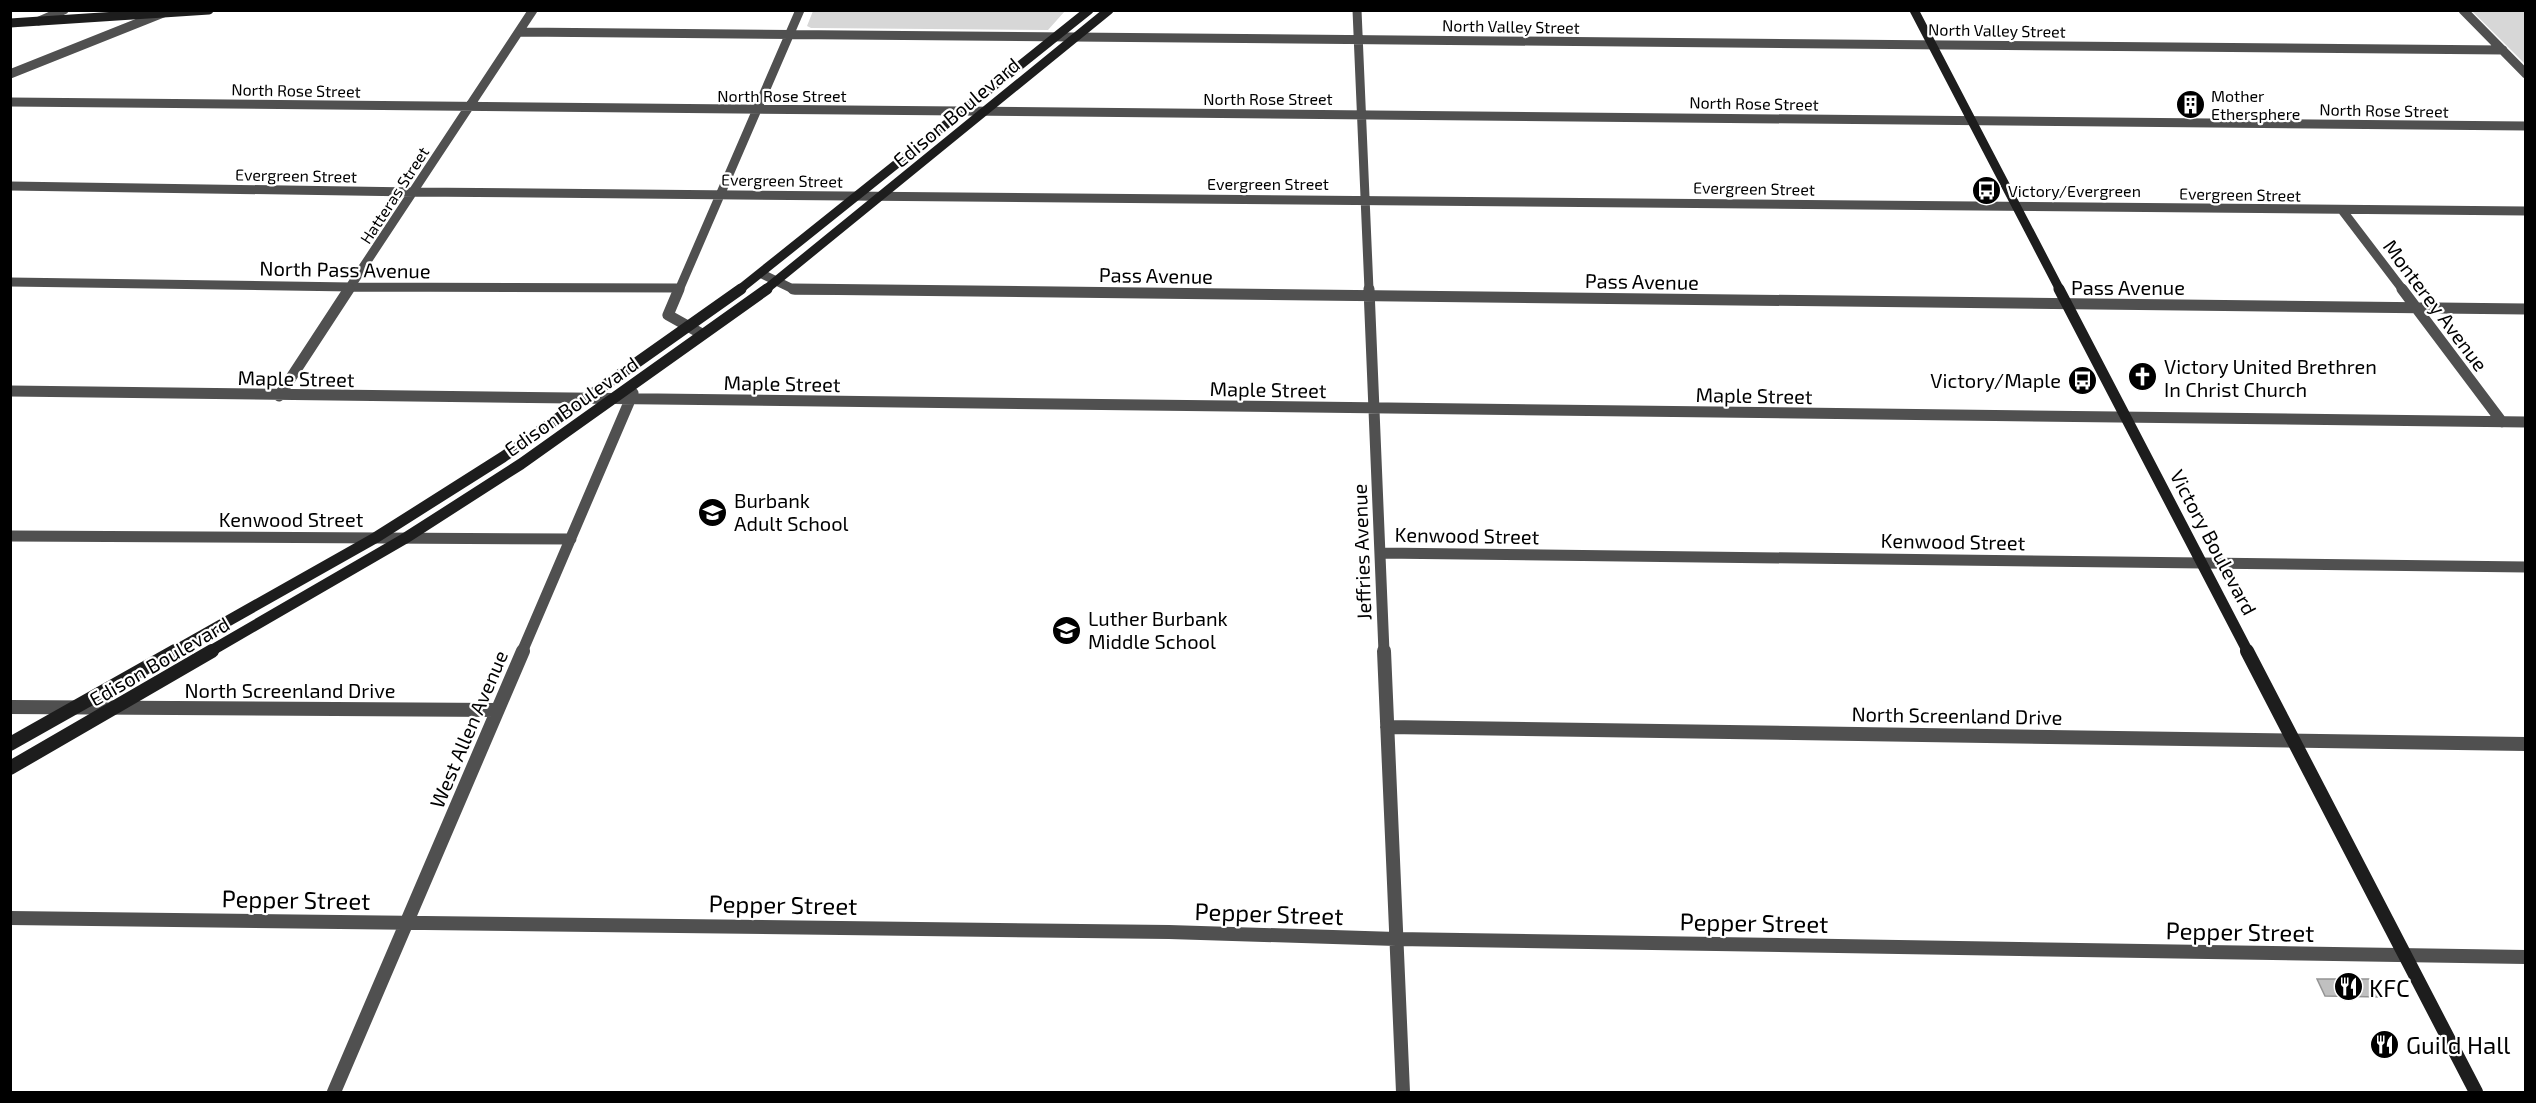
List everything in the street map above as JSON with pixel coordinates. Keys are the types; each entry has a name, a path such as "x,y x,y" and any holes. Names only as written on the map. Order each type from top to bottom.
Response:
{"main road":[{"path":"10,23 209,10"},
{"name":"Edison Boulevard","path":"10,744 375,538 461,485 762,274 1056,37 1080,14 1089,10"},
{"name":"Edison Boulevard","path":"10,768 404,539 478,493 778,281 1108,10"},
{"name":"Victory Boulevard","path":"1914,10 2476,1092"},
{"path":"1076,37 1080,14"}],"street":[{"path":"39,21 64,10"},
{"name":"Hatteras Street","path":"279,396 533,10"},
{"path":"702,334 668,315 800,10"},
{"name":"Jeffries Avenue","path":"1357,10 1403,1092"},
{"path":"2463,10 2526,74"},
{"path":"10,74 166,12"},
{"name":"North Valley Street","path":"520,32 2503,50"},
{"name":"North Rose Street","path":"10,102 2526,126"},
{"name":"Evergreen Street","path":"10,186 414,192 2526,211"},
{"name":"Monterey Avenue","path":"2342,210 2502,422"},
{"name":"Pass Avenue","path":"762,274 795,290 2526,309"},
{"name":"North Pass Avenue","path":"10,282 351,287 679,288"},
{"name":"West Allen Avenue","path":"334,1092 638,381"},
{"name":"Maple Street","path":"10,391 2526,422"},
{"name":"Kenwood Street","path":"10,536 571,539"},
{"name":"Kenwood Street","path":"1381,553 2526,567"},
{"name":"North Screenland Drive","path":"10,706 497,711"},
{"name":"North Screenland Drive","path":"1387,727 2526,744"},
{"name":"Pepper Street","path":"10,918 1169,932 1396,939 2526,957"}],"shaded area":[{"path":"813,10 1065,11 1048,30 811,28 807,26"},
{"path":"2472,11 2525,11 2525,64"}],"building":[{"name":"KFC","path":"2317,979 2371,979 2380,997 2325,996"}],"place":[{"name":"Mother Ethersphere","path":"2190,104"},
{"name":"Victory/Evergreen","path":"1987,190"},
{"name":"Victory United Brethren In Christ Church","path":"2143,377"},
{"name":"Victory/Maple","path":"2082,380"},
{"name":"Burbank Adult School","path":"713,512"},
{"name":"Luther Burbank Middle School","path":"1067,630"},
{"name":"KFC","path":"2348,987"},
{"name":"Guild Hall","path":"2385,1044"}]}
